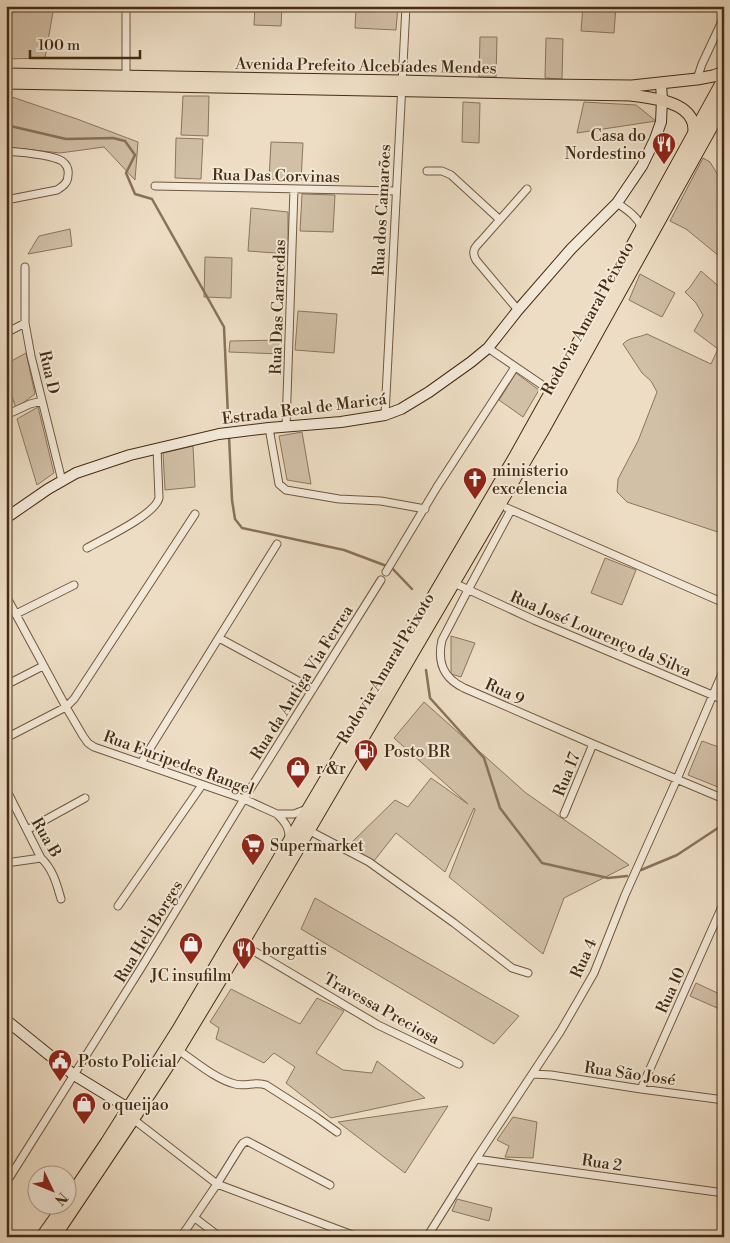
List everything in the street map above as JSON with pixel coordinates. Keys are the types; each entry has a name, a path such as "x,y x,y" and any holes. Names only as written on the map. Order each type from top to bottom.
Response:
{"highway":[{"name":"Rodovia Amaral Peixoto","path":"54,1237 131,1114 178,1030 515,457 724,79"},
{"name":"Rodovia Amaral Peixoto","path":"78,1186 178,1050 454,583 506,507 571,381 720,121 724,104"},
{"path":"42,1237 57,1216"}],"main road":[{"name":"Avenida Prefeito Alcebíades Mendes","path":"612,90 696,79 724,72"},
{"name":"Avenida Prefeito Alcebíades Mendes","path":"6,74 126,81"},
{"name":"Avenida Prefeito Alcebíades Mendes","path":"6,83 126,81 612,90 662,100 680,107 692,120 694,132"},
{"name":"Estrada Real de Maricá","path":"6,518 48,489 76,473 157,448 219,434 341,422 385,415 401,409 429,392 488,348 571,249 616,203 642,166 662,122 661,84"},
{"path":"6,1020 74,1076 131,1114"}],"street":[{"path":"126,6 126,81"},
{"name":"Rua dos Camarões","path":"385,415 406,6"},
{"path":"696,79 724,17"},
{"path":"6,151 54,158 63,162 67,168 68,175 67,181 56,190 6,200"},
{"path":"427,171 442,171 451,175 499,220"},
{"name":"Rua Das Corvinas","path":"155,186 396,190"},
{"name":"Rua Das Cararedas","path":"286,427 294,189"},
{"path":"518,310 473,255 474,250 527,189"},
{"path":"616,203 634,216 641,218 645,223"},
{"name":"Rua D","path":"24,267 26,323 31,356 62,481"},
{"path":"6,333 26,323"},
{"path":"488,348 551,391"},
{"path":"386,572 515,366"},
{"path":"6,415 30,404 42,401"},
{"path":"269,428 279,484 286,490 339,499 381,501 425,509"},
{"path":"87,548 128,526 158,502 157,448"},
{"path":"506,507 724,603"},
{"name":"Rua 9","path":"506,507 468,590 442,640 441,659 448,677 457,684 593,744 724,798"},
{"path":"6,738 66,707 74,699 195,514"},
{"path":"141,763 277,544"},
{"name":"Rua da Antiga Via Ferrea","path":"244,799 381,580"},
{"name":"Rua José Lourenço da Silva","path":"454,583 534,620 724,700"},
{"path":"16,614 74,584"},
{"name":"Rua Euripedes Rangel","path":"6,596 66,707 88,743 94,747 244,799 277,814"},
{"path":"219,638 313,689"},
{"path":"6,685 44,666"},
{"name":"Rua 4","path":"427,1237 533,1074 594,973 625,894 724,669"},
{"name":"Rua 17","path":"564,814 593,744"},
{"path":"118,906 202,785"},
{"name":"Rua B","path":"6,789 56,882 61,900"},
{"path":"27,830 85,798"},
{"name":"Rua Heli Borges","path":"6,1183 244,799"},
{"path":"277,814 294,814 308,809"},
{"path":"277,814 288,827 288,842"},
{"path":"308,830 368,862 454,923 512,968 528,973"},
{"path":"6,863 42,858"},
{"name":"Rua 10","path":"641,1089 724,902"},
{"name":"Travessa Preciosa","path":"242,944 378,1025 459,1064"},
{"path":"178,1050 229,1083 243,1086 261,1083 266,1085 316,1116 337,1132"},
{"name":"Rua São José","path":"533,1074 724,1100"},
{"path":"131,1114 217,1184 358,1237"},
{"path":"181,1237 243,1143 253,1144 330,1185"},
{"name":"Rua 2","path":"476,1159 724,1193"},
{"path":"194,1218 220,1237"}],"shaded area":[{"path":"6,6 54,6 45,58 6,59"},
{"path":"255,6 282,6 281,26 254,25"},
{"path":"356,6 398,6 396,30 355,28"},
{"path":"583,6 616,6 614,33 581,31"},
{"path":"480,37 497,37 496,77 479,77"},
{"path":"546,38 563,39 562,79 545,78"},
{"path":"6,95 138,142 135,180 104,147 60,153 6,147"},
{"path":"183,96 209,96 208,136 181,135"},
{"path":"463,102 480,103 479,143 462,142"},
{"path":"584,102 636,105 656,121 577,133"},
{"path":"176,138 203,139 201,179 175,178"},
{"path":"271,142 303,143 301,181 269,179"},
{"path":"703,158 710,162 724,185 724,260 686,229 670,221"},
{"path":"302,194 335,195 333,232 300,231"},
{"path":"251,208 288,212 288,254 248,251"},
{"path":"70,229 72,246 28,254 39,236"},
{"path":"205,257 232,258 231,298 204,297"},
{"path":"701,271 724,291 724,534 627,502 617,492 618,479 638,441 657,392 623,344 631,339 647,334 711,364 718,349 694,331 703,315 696,303 685,292"},
{"path":"640,274 675,293 662,317 629,300"},
{"path":"298,311 337,314 334,353 295,350"},
{"path":"282,340 280,354 229,352 230,341"},
{"path":"26,353 35,394 16,408 6,379 6,364"},
{"path":"516,373 539,390 523,417 499,400"},
{"path":"38,407 54,473 37,485 17,419"},
{"path":"302,432 311,484 287,480 279,436"},
{"path":"193,446 195,487 165,490 163,453"},
{"path":"605,558 636,570 622,605 591,593"},
{"path":"451,636 475,643 461,677 451,674"},
{"path":"424,702 526,793 629,865 564,898 543,954 449,877 475,810 474,808 445,872 396,833 374,861 348,846 395,800 408,807 431,778 468,804 394,738"},
{"path":"702,741 724,749 724,773 718,787 688,775"},
{"path":"315,898 519,1016 494,1044 301,929"},
{"path":"696,983 724,996 724,1011 690,996"},
{"path":"231,989 300,1024 317,998 344,1011 316,1053 343,1070 372,1073 377,1061 425,1098 331,1118 286,1083 295,1067 274,1053 264,1063 216,1039 219,1028 210,1022"},
{"path":"448,1106 405,1173 338,1122"},
{"path":"513,1117 537,1122 533,1158 505,1157 509,1146 497,1140"},
{"path":"457,1199 492,1208 489,1221 452,1211"}],"waterway":[{"path":"6,125 66,139 113,138 125,141 135,155 126,173 135,194 152,199 224,327 228,416"},
{"path":"229,436 232,500 235,519 242,528 344,550 390,566 412,589"},
{"path":"426,670 430,698 484,758 500,808 542,863 608,878 627,876"},
{"path":"641,870 677,855 724,824"}],"place":[{"name":"Casa do Nordestino","path":"664,165"},
{"name":"ministerio excelencia","path":"475,500"},
{"name":"Posto BR","path":"366,772"},
{"name":"r &r","path":"298,789"},
{"name":"Supermarket","path":"253,866"},
{"name":"JC insufilm","path":"191,965"},
{"name":"borgattis","path":"244,970"},
{"name":"Posto Policial","path":"60,1082"},
{"name":"o queijao","path":"84,1125"}]}
